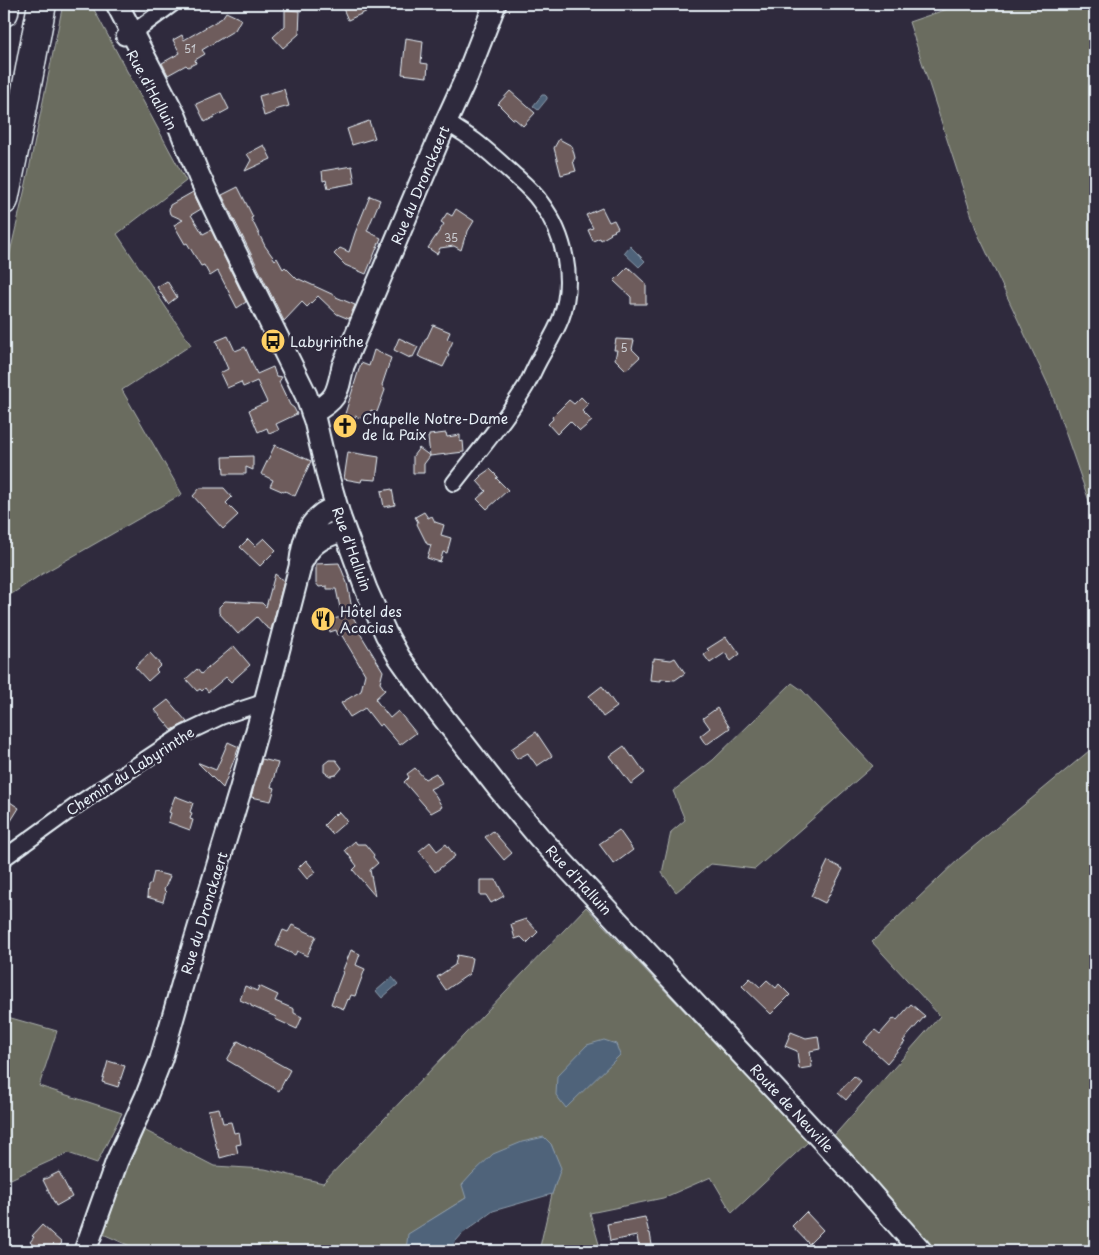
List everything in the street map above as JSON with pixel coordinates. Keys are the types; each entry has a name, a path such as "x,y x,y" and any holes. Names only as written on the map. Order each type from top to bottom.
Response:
{"highway":[{"path":"4,12 5,4"},
{"path":"4,200 42,4"}],"main road":[{"name":"Rue d'Halluin","path":"104,4 128,35"},
{"name":"Rue d'Halluin","path":"118,4 128,35 153,96 184,146 304,390 344,530 379,621 396,652 417,683 499,789 539,837 661,968"},
{"name":"Rue du Dronckaert","path":"312,413 329,402 337,393 343,366 467,76 495,4"},
{"name":"Rue du Dronckaert","path":"304,390 328,381 343,366"},
{"name":"Rue du Dronckaert","path":"85,1251 114,1169 161,1059 265,702 300,567 302,550 310,527 318,516 336,507"},
{"name":"Rue du Dronckaert","path":"300,567 309,548 316,541 344,530"},
{"name":"Route de Neuville","path":"661,968 851,1171 921,1251"}],"street":[{"path":"128,35 172,4"},
{"path":"446,122 486,150 541,202 558,233 565,257 567,276 566,298 561,318 525,388 454,483"},
{"name":"Chemin du Labyrinthe","path":"4,858 184,734 222,716 265,702"}],"green space":[{"path":"63,4 91,4 186,181 117,234 191,345 122,390 182,494 42,574 4,599 4,278 26,184"},
{"path":"962,4 1095,4 1095,518 1051,391 977,232 909,22"},
{"path":"792,683 802,690 873,766 755,869 711,864 676,892 662,873 671,832 685,820 673,791 713,760"},
{"path":"1095,746 1095,1251 934,1251 831,1139 940,1016 872,942 960,858"},
{"path":"586,907 808,1142 732,1213 711,1177 663,1198 590,1213 601,1251 539,1251 560,1168 551,1144 409,1234 406,1250 408,1251 141,1251 103,1234 125,1174 144,1130 214,1166 265,1169 323,1183"},
{"path":"4,1016 57,1031 39,1086 122,1113 97,1163 68,1153 4,1182"}],"water":[{"path":"542,95 545,95 547,99 538,110 533,106"},
{"path":"630,246 645,261 639,267 624,253"},
{"path":"392,977 398,984 382,998 376,991"},
{"path":"604,1040 616,1044 620,1055 566,1108 556,1095 557,1076 587,1045"},
{"path":"544,1137 551,1144 561,1168 552,1194 493,1211 463,1233 448,1250 406,1250 408,1234 466,1198 462,1185 493,1154 522,1142"}],"building":[{"path":"341,4 383,4 348,20"},
{"path":"285,10 300,11 299,34 283,48 273,37 285,26"},
{"path":"226,12 241,19 235,30 202,50 205,54 195,60 196,63 188,67 186,65 168,75 162,63 180,53 173,40 182,35 184,40 222,18"},
{"path":"406,38 423,41 421,63 428,64 427,77 402,74"},
{"path":"284,89 289,106 264,116 259,96"},
{"path":"510,91 535,113 523,126 498,104"},
{"path":"221,93 229,109 205,122 196,104"},
{"path":"369,121 375,138 352,145 347,129"},
{"path":"559,139 572,146 576,171 561,175 554,148"},
{"path":"264,145 271,159 245,171 251,160 247,154"},
{"path":"352,166 355,183 328,188 326,180 323,181 322,171"},
{"path":"238,187 265,246 275,260 277,258 283,269 285,267 298,280 355,305 349,319 337,314 318,296 307,307 302,302 284,321 222,195"},
{"path":"193,192 201,209 191,215 203,234 211,230 246,302 237,308 218,271 210,276 204,265 201,266 187,243 185,244 174,225 183,220 170,214 170,205"},
{"path":"370,196 380,200 367,231 381,238 366,274 345,265 334,254 340,248 349,252"},
{"path":"602,208 609,222 614,220 618,228 601,240 600,238 593,241 588,230 593,228 586,215"},
{"path":"456,209 474,221 465,237 461,250 454,246 440,248 437,254 428,248 444,224 441,222 447,213 452,216"},
{"path":"628,267 646,284 646,304 631,304 631,297 614,281"},
{"path":"167,281 177,297 168,304 157,287"},
{"path":"433,325 450,332 447,339 453,341 443,367 418,356"},
{"path":"228,336 235,351 245,347 257,374 273,367 276,376 282,377 279,382 290,405 297,414 276,424 279,430 269,434 267,428 258,432 249,410 267,402 257,381 243,387 241,382 227,388 220,373 228,369 216,341"},
{"path":"399,338 418,347 413,357 410,356 410,358 394,350"},
{"path":"616,339 634,340 632,349 640,357 626,370 615,359 617,350 614,350"},
{"path":"374,350 391,358 382,385 385,390 377,412 371,410 367,420 355,416 354,420 344,417 361,363 369,366"},
{"path":"581,397 588,404 582,411 592,421 580,431 570,421 557,434 548,424 553,419 552,417 569,400 574,404"},
{"path":"446,433 447,437 460,435 460,442 463,441 464,452 430,456 429,435"},
{"path":"275,445 311,461 295,496 270,486 273,480 261,474"},
{"path":"419,448 430,456 424,464 424,473 413,473 413,456"},
{"path":"348,452 379,457 376,480 362,479 361,482 344,479"},
{"path":"253,456 253,470 246,467 246,474 224,474 223,457"},
{"path":"490,469 508,490 487,509 477,499 486,491 477,481 480,476"},
{"path":"200,488 224,488 232,497 226,503 238,515 223,529 193,496"},
{"path":"392,489 395,505 384,507 381,491"},
{"path":"424,512 428,518 432,516 435,522 444,525 441,535 451,538 447,553 443,552 440,562 427,558 431,545 427,544 415,517"},
{"path":"264,538 276,550 260,566 240,547 248,539 255,546"},
{"path":"339,563 347,583 354,619 360,629 358,630 383,671 380,683 385,690 375,699 390,718 398,711 416,733 400,745 382,724 379,726 365,708 350,717 341,703 361,691 365,674 341,634 338,635 336,630 330,632 328,620 342,617 336,589 327,589 327,586 319,587 316,583 316,564"},
{"path":"275,574 284,581 271,630 257,617 238,634 219,613 219,607 225,601 262,603 266,607"},
{"path":"726,637 740,654 731,661 725,653 710,663 704,655 709,651 707,649"},
{"path":"234,646 250,665 231,682 226,677 208,692 205,688 202,691 200,689 197,691 186,679 197,669 201,674"},
{"path":"150,653 161,665 156,670 158,672 148,681 135,667"},
{"path":"654,658 671,660 675,658 685,673 675,680 650,680"},
{"path":"602,686 617,707 603,717 589,696"},
{"path":"168,700 187,722 172,730 155,710"},
{"path":"717,708 730,728 706,745 700,736 710,728 703,718"},
{"path":"536,732 552,756 537,766 528,753 517,759 511,749"},
{"path":"228,742 239,747 223,788 198,763 216,770"},
{"path":"624,746 645,773 631,784 610,756"},
{"path":"262,759 278,763 271,787 275,788 271,801 251,797"},
{"path":"329,760 336,760 342,768 336,775 330,776 324,772 324,764"},
{"path":"415,768 425,779 436,773 442,783 430,789 442,807 431,813 404,782 409,777 407,774"},
{"path":"175,796 193,803 190,812 192,813 190,819 193,820 190,830 168,822 171,813 169,812"},
{"path":"4,798 19,808 4,832"},
{"path":"339,812 347,821 332,834 324,825"},
{"path":"619,830 633,850 614,864 599,844"},
{"path":"493,831 512,853 504,860 485,837"},
{"path":"355,841 357,844 365,844 378,863 370,870 375,896 353,870 357,866 345,850"},
{"path":"430,842 437,851 446,844 455,856 435,872 419,851"},
{"path":"306,860 316,872 307,879 298,868"},
{"path":"828,861 843,869 825,903 811,896"},
{"path":"154,872 170,876 164,890 166,892 163,902 147,897 148,886 151,884"},
{"path":"480,880 496,880 504,896 491,903 486,895 480,895"},
{"path":"526,919 538,932 527,943 521,937 515,939 511,924"},
{"path":"292,925 316,936 307,956 297,951 295,955 276,946 283,930 288,932"},
{"path":"351,950 360,954 356,965 365,969 355,996 351,995 344,1009 331,1004"},
{"path":"457,955 472,958 469,974 446,990 437,977 455,965"},
{"path":"750,978 760,987 767,980 776,988 779,984 790,995 771,1014 742,986"},
{"path":"245,986 257,991 259,986 278,995 275,1001 294,1009 294,1013 302,1017 297,1029 240,1000"},
{"path":"911,1004 925,1016 887,1063 864,1042 875,1030 880,1034 894,1018 897,1020"},
{"path":"791,1032 806,1038 818,1036 820,1049 810,1051 812,1067 799,1069 797,1051 785,1046"},
{"path":"238,1041 290,1070 279,1091 227,1060"},
{"path":"108,1061 125,1066 118,1087 102,1082"},
{"path":"854,1076 861,1082 846,1100 838,1093"},
{"path":"219,1108 223,1123 231,1122 234,1133 239,1132 241,1144 236,1145 238,1153 220,1158 208,1110"},
{"path":"59,1172 72,1197 56,1206 43,1180"},
{"path":"806,1212 823,1230 809,1244 792,1226"},
{"path":"645,1217 652,1245 639,1248 637,1236 610,1241 607,1224"},
{"path":"42,1225 62,1243 54,1251 40,1251 30,1242 34,1237 32,1236"}],"place":[{"name":"Labyrinthe","path":"273,341"},
{"name":"Chapelle Notre-Dame de la Paix","path":"345,426"},
{"name":"Hôtel des Acacias","path":"323,619"}]}
